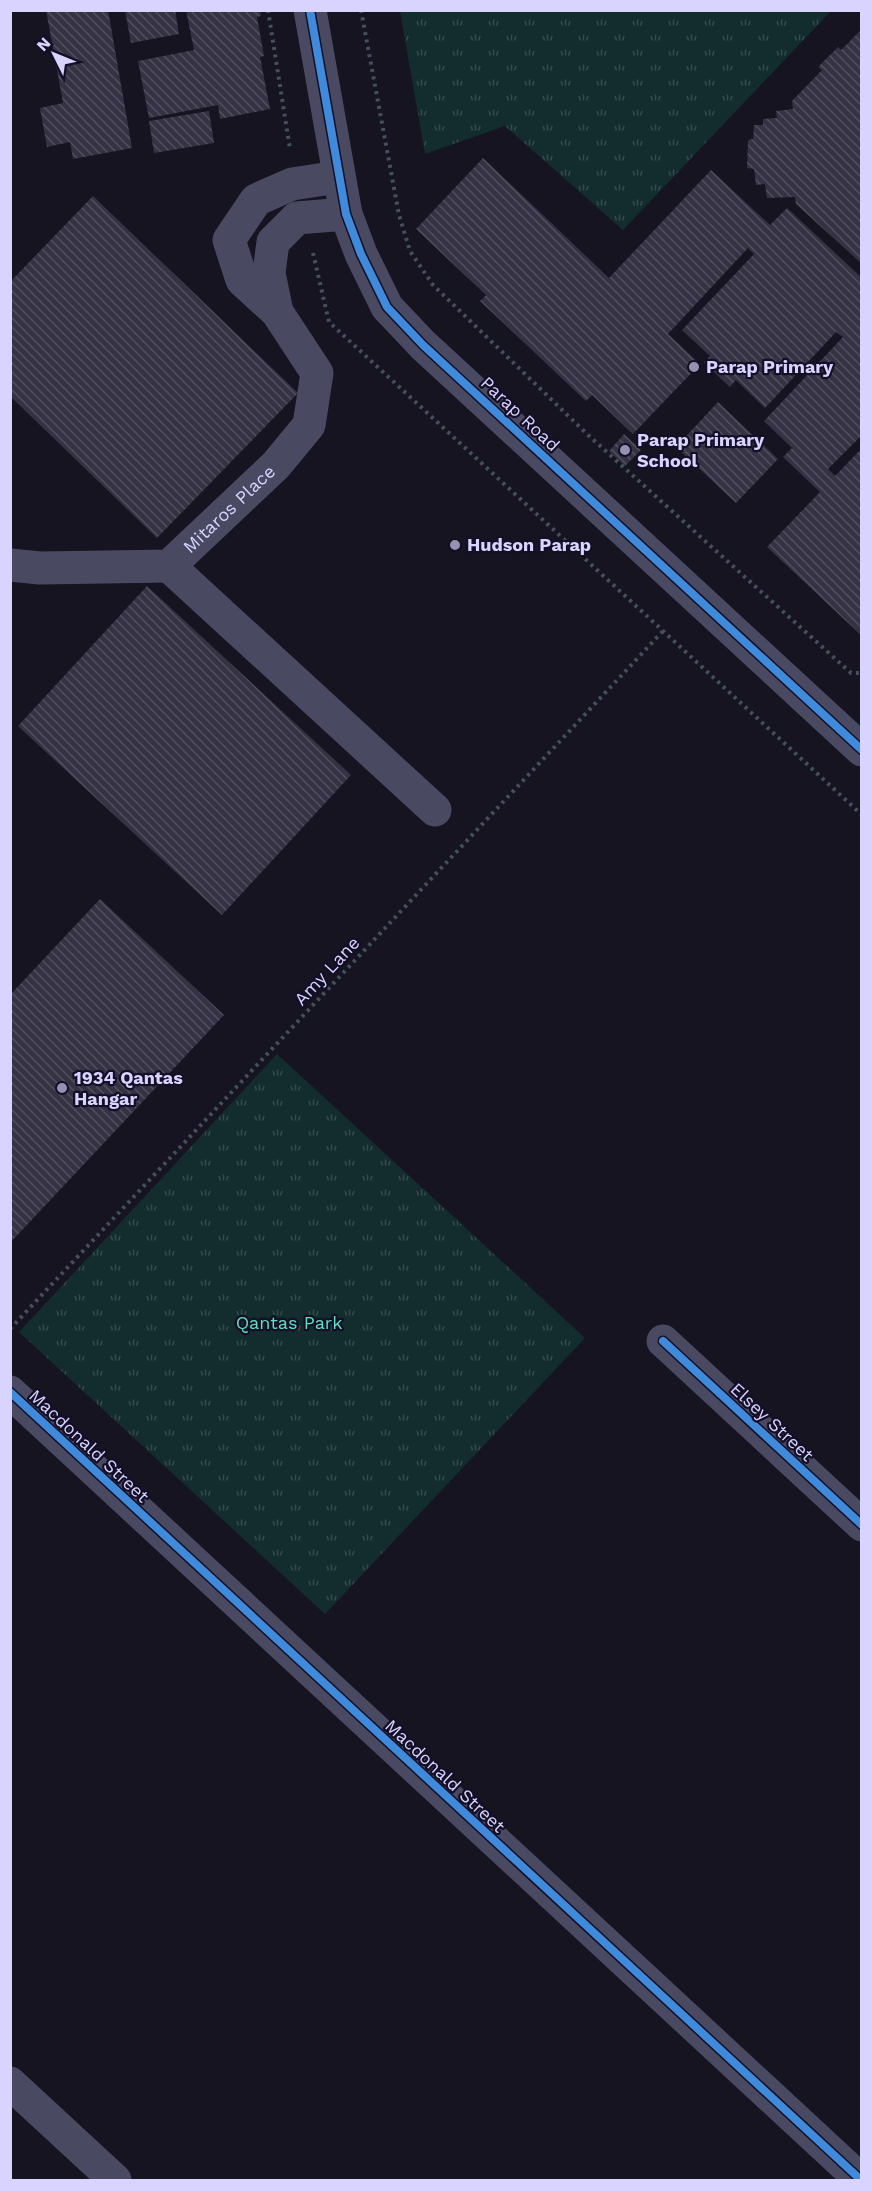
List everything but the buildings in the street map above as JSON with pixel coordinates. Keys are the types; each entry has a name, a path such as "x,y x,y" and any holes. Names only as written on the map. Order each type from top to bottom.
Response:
{"street":[{"name":"Parap Road","path":"310,10 346,214 360,254 387,308 861,750"},
{"name":"Mitaros Place","path":"10,565 40,568 169,566 276,465 309,425 316,373 278,312 242,280 229,240 256,200 292,184 338,177"},
{"name":"Mitaros Place","path":"278,312 269,273 273,242 297,218 346,214"},
{"path":"169,566 435,810"},
{"name":"Elsey Street","path":"663,1341 861,1525"},
{"name":"Macdonald Street","path":"10,1392 861,2181"},
{"path":"10,2083 115,2181"}],"path":[{"path":"361,10 399,215 410,251 433,285 588,435 805,632 851,673 861,673"}],"green space":[{"path":"400,10 831,11 623,230 505,126 425,154"},
{"name":"Qantas Park","path":"277,1054 585,1338 325,1614 19,1332"}],"cycle path":[{"path":"310,10 346,214 361,254 387,307 423,345 862,750"},
{"path":"663,1341 862,1525"},
{"path":"10,1392 861,2180"}],"place":[{"name":"Parap Primary","path":"694,367"},
{"name":"Parap Primary School","path":"625,450"},
{"name":"Hudson Parap","path":"455,545"},
{"name":"1934 Qantas Hangar","path":"62,1088"}]}
